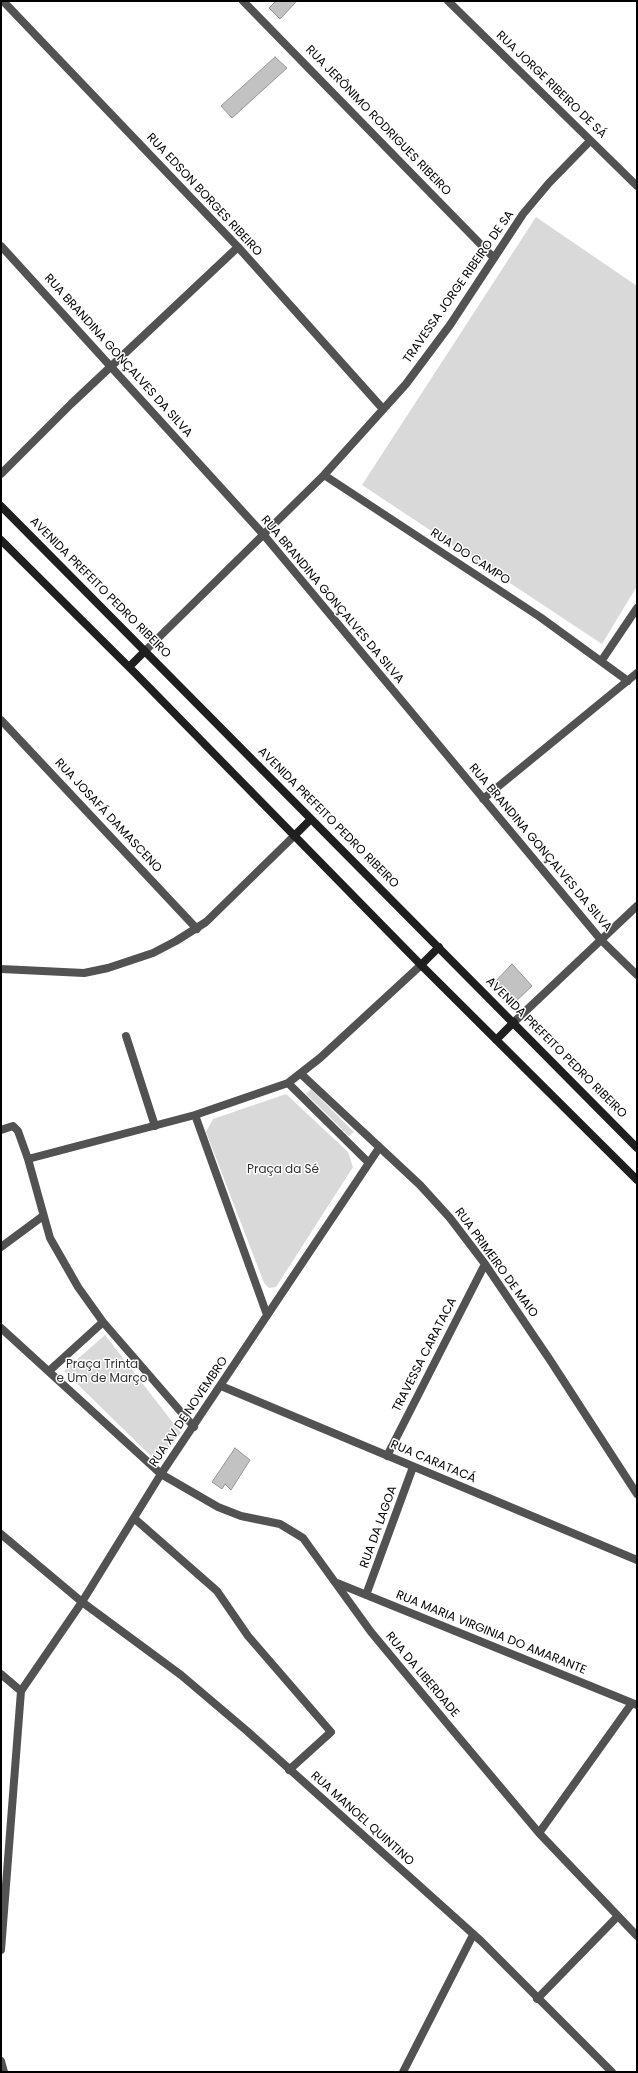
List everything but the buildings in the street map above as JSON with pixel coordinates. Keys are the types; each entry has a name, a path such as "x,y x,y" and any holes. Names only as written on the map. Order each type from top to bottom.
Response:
{"main road":[{"name":"AVENIDA PREFEITO PEDRO RIBEIRO","path":"2,509 514,1022 637,1148"},
{"path":"1,540 129,667 420,965 637,1180"},
{"path":"129,667 145,651"},
{"path":"294,836 311,819"},
{"path":"420,965 439,947"},
{"path":"496,1040 514,1022"}],"street":[{"name":"RUA EDSON BORGES RIBEIRO","path":"3,1 238,247 383,409"},
{"name":"RUA JERÔNIMO RODRIGUES RIBEIRO","path":"243,1 494,258"},
{"name":"RUA JORGE RIBEIRO DE SÁ","path":"448,1 637,186"},
{"name":"TRAVESSA JORGE RIBEIRO DE SA","path":"145,651 324,475 406,384 450,326 523,214 549,183 590,140"},
{"name":"RUA BRANDINA GONÇALVES DA SILVA","path":"1,246 263,534 601,940 637,976"},
{"path":"1,474 71,404 112,368 238,247"},
{"name":"RUA DO CAMPO","path":"324,475 540,617 602,660 628,681"},
{"path":"602,660 637,608"},
{"path":"483,799 637,673"},
{"name":"RUA JOSAFÁ DAMASCENO","path":"1,720 197,929"},
{"path":"1,969 84,973 108,968 153,953 197,929 221,909 294,836"},
{"path":"514,1022 637,906"},
{"path":"28,1159 195,1115 288,1083 301,1074 420,965"},
{"path":"126,1036 155,1126"},
{"name":"RUA PRIMEIRO DE MAIO","path":"301,1074 420,1185 450,1218 485,1264 550,1360 637,1494"},
{"path":"288,1083 369,1163"},
{"path":"195,1115 267,1315"},
{"path":"1,1130 9,1127 16,1128 28,1159 50,1238 62,1262 103,1322 194,1427"},
{"name":"RUA XV DE NOVEMBRO","path":"21,1691 82,1602 161,1474 194,1427 379,1148"},
{"path":"1,1247 43,1216"},
{"name":"TRAVESSA CARATACA","path":"387,1456 485,1264"},
{"path":"49,1371 103,1322"},
{"name":"RUA DA LIBERDADE","path":"1,1328 161,1474 218,1507 241,1516 280,1524 303,1538 371,1632 539,1833 637,1936"},
{"name":"RUA CARATACÁ","path":"221,1386 637,1560"},
{"name":"RUA DA LAGOA","path":"366,1595 413,1467"},
{"path":"134,1519 217,1591 248,1636 331,1732 289,1770"},
{"name":"RUA MANOEL QUINTINO","path":"1,1534 82,1602 181,1675 289,1770 473,1935 612,2072"},
{"name":"RUA MARIA VIRGINIA DO AMARANTE","path":"336,1583 635,1704"},
{"path":"1,1674 21,1691 1,1950"},
{"path":"539,1833 635,1704"},
{"path":"538,1999 618,1917"},
{"path":"403,2072 473,1935"},
{"path":"1,2061 4,2072"}],"green space":[{"path":"536,217 637,286 637,586 602,644 362,485"},
{"path":"311,1089 354,1132 349,1136 306,1094"},
{"name":"Praça da Sé","path":"286,1094 348,1152 353,1167 276,1287 269,1288 264,1283 206,1132 213,1119"},
{"name":"Praça Trinta e Um de Março","path":"105,1335 181,1433 156,1461 64,1371"}]}
